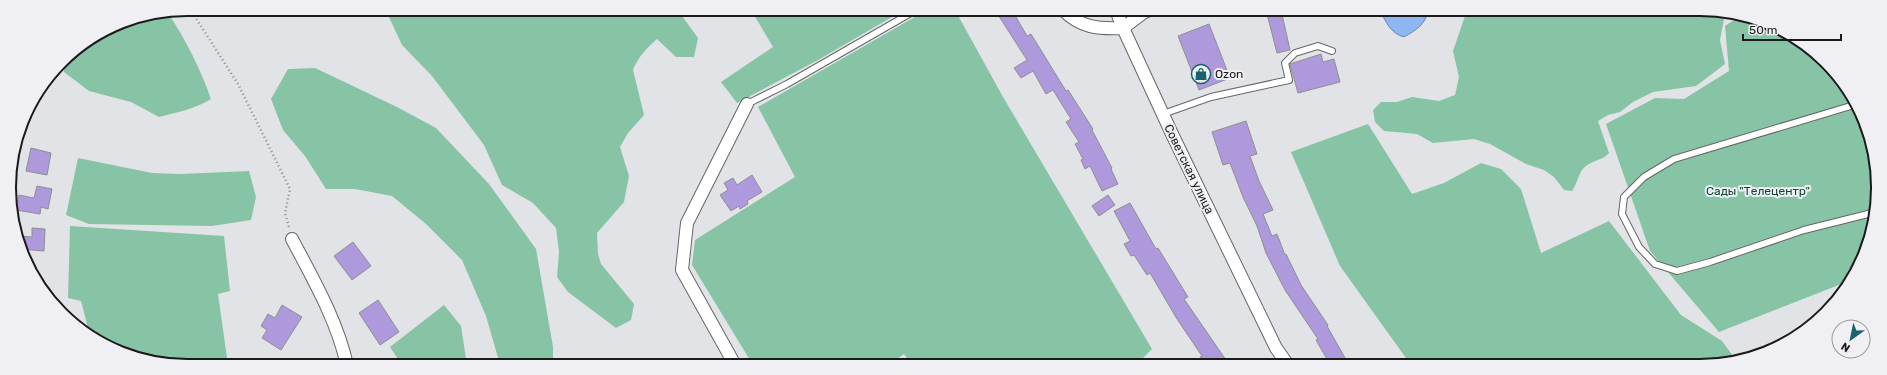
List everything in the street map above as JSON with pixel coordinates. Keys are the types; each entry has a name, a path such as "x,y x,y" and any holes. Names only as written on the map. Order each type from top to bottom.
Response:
{"street":[{"path":"1069,16 1072,19 1088,26 1102,29 1123,28 1139,16"},
{"name":"Советская улица","path":"1118,16 1162,114 1276,348 1284,359"},
{"path":"732,359 682,270 687,223 747,104"},
{"path":"292,239 323,297 343,346 346,359"}],"lane":[{"path":"747,104 787,84 906,16"},
{"path":"1162,114 1211,97 1289,80 1284,63 1295,53 1318,46 1332,51"},
{"path":"1850,106 1674,159 1644,177 1624,197 1622,214 1639,247 1650,259 1655,264 1677,271 1710,262 1804,230 1869,214"}],"path":[{"path":"194,16 238,84 290,189 285,213 292,239"}],"green space":[{"path":"388,16 682,16 698,38 694,57 676,57 657,39 646,49 637,61 633,70 644,115 628,133 620,147 629,176 624,202 597,233 598,254 601,264 634,304 631,320 616,328 568,292 557,277 559,252 556,228 533,203 502,185 484,145 432,76 402,45"},
{"path":"755,16 894,16 818,60 737,103 721,82 773,47"},
{"path":"917,16 958,16 1003,97 1152,349 1142,359 908,359 904,354 897,359 749,359 692,265 695,240 795,177 758,107"},
{"path":"1465,16 1711,16 1726,18 1724,19 1720,40 1725,64 1696,86 1653,92 1633,102 1620,112 1608,115 1598,121 1609,153 1585,166 1572,191 1564,190 1554,177 1544,170 1526,164 1490,144 1474,139 1433,143 1417,134 1384,131 1375,122 1373,110 1381,102 1397,102 1412,97 1439,101 1455,95 1459,77 1453,51"},
{"path":"170,17 192,54 211,99 186,110 159,117 131,102 89,91 64,72 66,66 83,51 102,39 132,25"},
{"name":"Сады \"Телецентр\"","path":"1735,19 1755,25 1785,39 1804,51 1821,66 1836,83 1848,102 1862,132 1870,165 1871,199 1868,221 1862,243 1841,284 1719,332 1650,251 1606,124 1655,98 1684,99 1729,71 1725,26"},
{"path":"315,68 397,107 436,128 489,184 536,249 553,347 553,359 498,359 486,316 462,260 426,224 392,196 355,189 326,189 305,156 283,130 271,99 288,69"},
{"path":"1368,124 1412,194 1444,183 1481,163 1501,169 1521,189 1541,253 1609,221 1681,315 1722,341 1733,356 1711,359 1407,359 1340,266 1291,152"},
{"path":"78,158 152,173 180,174 249,171 256,197 251,220 212,226 89,224 66,215"},
{"path":"70,226 224,236 230,291 218,294 227,359 165,358 132,350 102,336 88,327 81,301 68,298"},
{"path":"444,305 461,326 466,359 398,359 390,347"}],"water":[{"path":"1383,16 1427,16 1422,24 1404,37 1395,33"}],"building":[{"path":"999,16 1015,16 1027,36 1031,34 1066,91 1068,90 1093,129 1092,130 1112,168 1111,169 1118,184 1102,191 1090,166 1085,169 1081,160 1083,159 1075,144 1079,142 1066,122 1071,119 1053,90 1046,94 1033,71 1021,78 1014,68 1027,60"},
{"path":"1268,16 1282,16 1290,50 1277,53"},
{"path":"1209,24 1230,78 1199,90 1178,36"},
{"path":"1321,54 1323,62 1334,59 1340,82 1298,93 1290,64"},
{"path":"1246,121 1257,154 1250,156 1259,181 1273,210 1263,214 1272,236 1277,234 1285,255 1286,254 1301,285 1328,325 1327,326 1346,359 1327,359 1316,340 1318,339 1285,290 1266,253 1257,226 1243,197 1230,163 1223,165 1212,132"},
{"path":"31,148 51,153 47,175 26,171"},
{"path":"752,175 762,192 747,201 748,204 740,209 739,206 731,211 720,195 728,190 724,183 733,178 737,185"},
{"path":"37,186 52,189 48,209 41,207 40,214 17,210 19,195 34,198"},
{"path":"1108,195 1115,205 1099,216 1092,206"},
{"path":"1130,203 1156,249 1158,248 1188,297 1184,299 1225,359 1202,359 1200,357 1202,356 1177,319 1150,273 1147,275 1134,255 1131,256 1124,244 1130,241 1114,211"},
{"path":"32,228 45,229 44,251 28,250 23,236 32,237"},
{"path":"353,242 371,266 352,280 334,256"},
{"path":"378,300 399,332 380,345 359,313"},
{"path":"282,305 302,317 281,350 262,338 267,330 261,326 268,314 275,318"}],"place":[{"name":"Ozon","path":"1201,74"}]}
